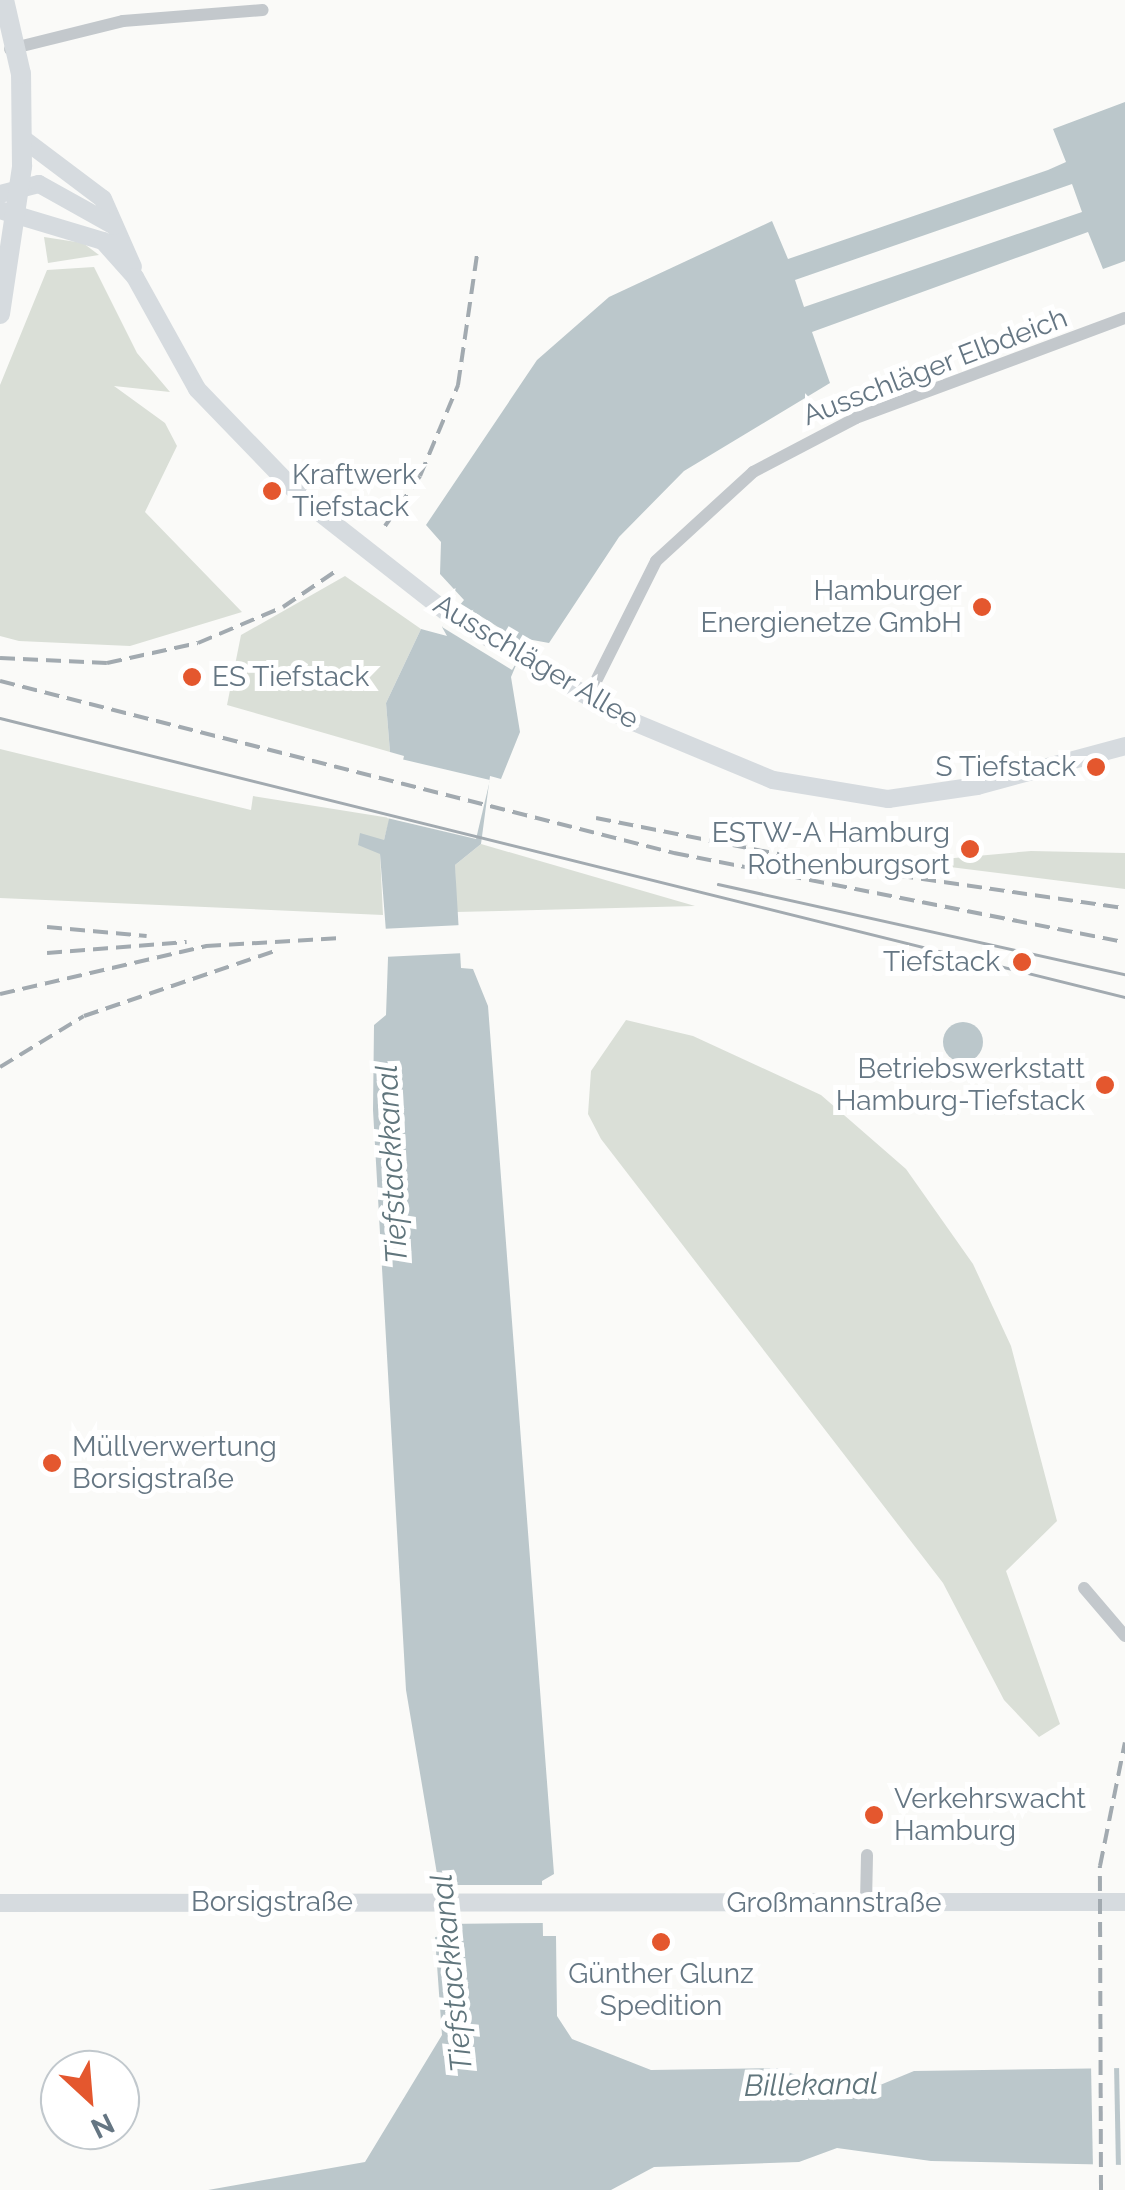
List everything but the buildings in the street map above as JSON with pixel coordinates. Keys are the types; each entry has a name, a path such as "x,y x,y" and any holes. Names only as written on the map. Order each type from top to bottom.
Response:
{"main road":[{"path":"0,314 8,215 21,184 22,138 20,74 10,49 6,11"},
{"path":"0,70 10,49"}],"street":[{"path":"10,49 123,21 263,10"},
{"name":"Ausschläger Allee","path":"22,138 89,185 118,229 136,277 221,420 359,548 450,615 587,699 734,768 888,799 960,790 1125,746"},
{"path":"0,194 21,184 63,193 118,229"},
{"name":"Ausschläger Allee","path":"8,215 82,228 136,277"},
{"name":"Ausschläger Elbdeich","path":"587,699 656,562 753,472 856,418 1125,318"},
{"path":"1084,1588 1125,1636"},
{"path":"866,1903 867,1855"},
{"name":"Borsigstraße","path":"0,1902 544,1903"},
{"name":"Großmannstraße","path":"544,1903 1125,1902"}],"shaded area":[{"path":"44,237 83,243 99,255 48,263"},
{"path":"94,267 137,353 170,392 114,386 165,423 177,446 145,512 242,612 130,646 19,641 0,636 0,385 47,270"},
{"path":"345,576 421,629 386,703 390,752 227,705 241,635"},
{"path":"0,749 251,810 253,796 390,818 380,854 383,915 0,898"},
{"path":"481,844 695,906 456,912 455,865"},
{"path":"1031,851 1125,853 1125,889 910,862"},
{"path":"626,1020 693,1036 821,1095 906,1169 973,1264 1011,1346 1057,1521 1006,1571 1060,1724 1039,1737 1004,1700 943,1583 601,1139 588,1114 591,1071"}],"water":[{"path":"1125,102 1125,261 1103,269 1088,232 812,332 830,383 684,471 619,537 549,643 527,639 511,677 520,732 501,779 490,776 481,844 455,865 461,968 473,969 488,1006 554,1874 542,1881 543,1936 556,1936 557,2016 572,2039 651,2070 778,2068 851,2097 914,2071 1125,2068 1125,2165 931,2161 837,2148 799,2162 654,2167 611,2190 208,2190 365,2162 442,2035 435,1937 446,1936 445,1875 437,1874 406,1690 373,1110 374,1025 386,1015 388,958 380,854 358,845 360,833 384,840 404,756 390,752 386,703 421,629 447,636 442,627 464,600 440,574 441,542 426,525 537,360 609,297 772,221 788,259 1048,170 1066,162 1053,129","holes":["1072,184 1082,212 804,307 795,280"]},
{"path":"963,1022 977,1028 983,1042 977,1056 963,1062 949,1056 943,1042 949,1028"}],"pier":[{"path":"458,602 527,645 512,670 442,627"},
{"path":"401,759 490,780 476,839 387,818"},
{"path":"462,925 465,953 383,957 380,929"},
{"path":"444,1885 544,1885 544,1923 444,1924"},
{"path":"1114,2063 1116,2170 1093,2170 1091,2064"},
{"path":"1119,2063 1125,2063 1125,2170 1121,2170"}],"tram line":[{"path":"0,718 1125,997"},
{"path":"718,884 1125,974"}],"railway":[{"path":"385,526 420,476 458,385 477,254"},
{"path":"0,658 107,663 198,643 283,607 339,569"},
{"path":"0,681 674,853 1125,942"},
{"path":"596,818 853,869 1125,908"},
{"path":"47,927 147,936"},
{"path":"0,994 206,946 341,938"},
{"path":"47,953 187,942"},
{"path":"0,1067 84,1016 278,950"},
{"path":"1101,2190 1100,1866 1125,1742"}],"place":[{"name":"Kraftwerk Tiefstack","path":"272,491"},
{"name":"Hamburger Energienetze GmbH","path":"982,607"},
{"name":"ES Tiefstack","path":"192,677"},
{"name":"S Tiefstack","path":"1096,767"},
{"name":"ESTW-A Hamburg Rothenburgsort","path":"970,849"},
{"name":"Tiefstack","path":"1022,962"},
{"name":"Betriebswerkstatt Hamburg-Tiefstack","path":"1105,1085"},
{"name":"Müllverwertung Borsigstraße","path":"52,1463"},
{"name":"Verkehrswacht Hamburg","path":"874,1815"},
{"name":"Günther Glunz Spedition","path":"661,1942"}],"water label":[{"name":"Tiefstackkanal","path":"392,1164"},
{"name":"Tiefstackkanal","path":"452,1973"},
{"name":"Billekanal","path":"811,2085"}]}
